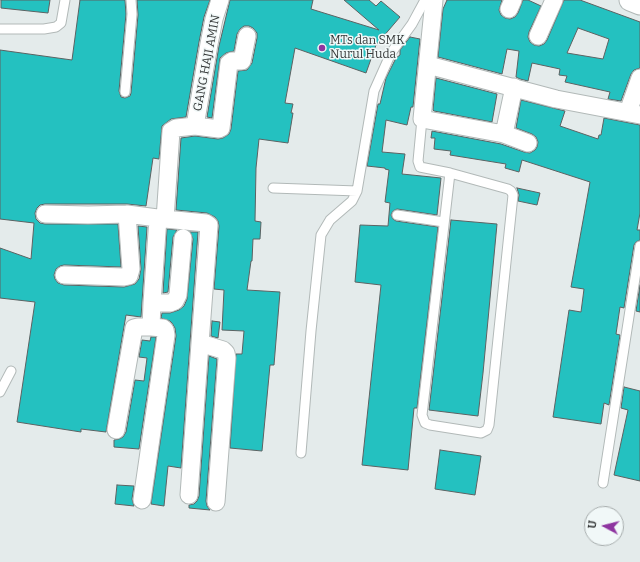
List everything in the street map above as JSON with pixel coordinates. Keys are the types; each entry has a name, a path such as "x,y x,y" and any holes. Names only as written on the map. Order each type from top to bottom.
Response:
{"street":[{"name":"GANG HAJI AMIN","path":"195,126 208,44 220,0"},
{"path":"434,0 422,119 504,134 528,143"},
{"path":"538,36 554,0"},
{"path":"630,0 640,4"},
{"path":"151,327 152,303 171,131 176,128 195,126 221,128 229,63 232,61 242,61 247,36"},
{"path":"428,65 556,99 634,113 640,78"},
{"path":"504,134 514,87"},
{"path":"45,214 127,214 206,223 209,225 188,495"},
{"path":"64,275 129,276 131,269 127,214"},
{"path":"152,303 170,303 175,301 178,295 182,238"},
{"path":"116,430 134,328 138,326 163,328 166,332 142,500"},
{"path":"200,343 223,350 226,353 227,358 216,502"}],"lane":[{"path":"0,29 44,29 56,27 61,22 65,0"},
{"path":"125,92 132,14 131,0"},
{"path":"301,453 321,235 330,220 352,201 358,191 374,91 392,53 412,24 425,0"},
{"path":"422,119 418,161 420,167 450,173 508,189 511,190 513,194 489,426 487,430 482,433 430,425 426,423 422,415 450,173"},
{"path":"273,188 358,191"},
{"path":"397,215 444,222"},
{"path":"602,483 640,246"},
{"path":"0,392 11,371"}],"building":[{"path":"1,0 50,0 48,13 1,8"},
{"path":"80,0 125,0 126,14 119,91 121,97 125,98 130,96 131,93 138,15 137,0 210,0 204,17 186,117 171,119 162,126 159,159 153,158 146,206 127,204 45,204 40,205 35,213 36,219 40,223 45,224 118,224 121,267 60,266 56,269 54,275 58,283 64,285 124,287 135,284 139,279 141,269 138,226 147,227 141,317 126,315 106,432 81,429 81,432 17,422 35,302 0,298 0,248 31,259 34,223 0,219 0,50 72,60"},
{"path":"230,0 313,0 311,9 379,30 344,0 369,0 376,6 381,1 400,17 376,45 366,73 295,48 285,103 293,104 288,143 259,139 256,168 255,221 261,222 260,239 253,239 252,261 247,290 280,292 274,365 270,365 262,451 230,448 236,354 242,354 244,331 222,330 224,290 214,289 219,226 218,221 215,217 207,213 176,210 181,138 195,136 218,139 229,134 231,129 238,71 247,70 252,63 257,33 253,28 244,26 237,34 234,51 226,53 220,58 212,118 207,117 219,46"},
{"path":"447,0 502,0 499,10 501,15 510,19 515,17 518,13 523,0 528,0 541,6 528,37 530,42 539,46 544,44 547,40 564,0 580,0 640,22 640,68 634,70 631,74 621,101 608,99 610,92 565,82 567,76 559,75 560,69 532,63 528,81 520,79 516,77 519,51 507,49 502,74 438,57 443,9","holes":["578,28 609,39 603,59 567,53"]},
{"path":"410,37 420,39 413,107 411,107 407,125 386,120 382,152 405,154 402,174 441,178 437,215 397,209 393,211 391,215 396,221 438,227 417,408 414,408 408,470 362,465 381,285 355,282 360,225 388,226 390,203 385,202 389,170 385,168 367,166 378,104 380,104 386,78 396,58 400,55 400,50"},
{"path":"436,78 497,94 492,122 434,111"},
{"path":"521,100 565,111 560,126 598,139 599,135 601,135 604,118 640,125 640,213 637,230 640,230 640,240 634,245 624,308 620,307 616,334 620,335 609,405 604,403 601,424 553,417 569,310 581,312 584,289 571,287 590,182 522,160 519,172 505,168 506,164 450,155 451,151 434,149 435,138 431,138 432,131 501,144 530,153 535,150 538,142 536,137 532,134 516,128"},
{"path":"517,188 540,193 537,205 518,201 519,195"},
{"path":"451,220 497,224 478,416 429,410"},
{"path":"167,229 177,230 173,237 168,292 163,293"},
{"path":"190,232 198,232 181,468 168,466 164,506 151,504 176,336 175,328 172,323 161,318 162,313 170,313 179,310 184,306 187,299 193,239"},
{"path":"640,285 640,312 636,311"},
{"path":"212,321 220,322 218,338 211,336"},
{"path":"151,337 156,337 139,449 114,447 114,440 123,437 126,432 135,380 144,381 147,358 139,357 142,340 150,341"},
{"path":"209,356 217,359 206,501 210,510 189,508 189,505 194,504 199,496"},
{"path":"624,387 640,391 640,481 614,475 628,410 621,408"},
{"path":"440,450 481,456 475,495 435,489"},
{"path":"117,485 134,486 132,499 134,506 115,504"}],"place":[{"name":"MTs dan SMK Nurul Huda","path":"322,48"}]}
